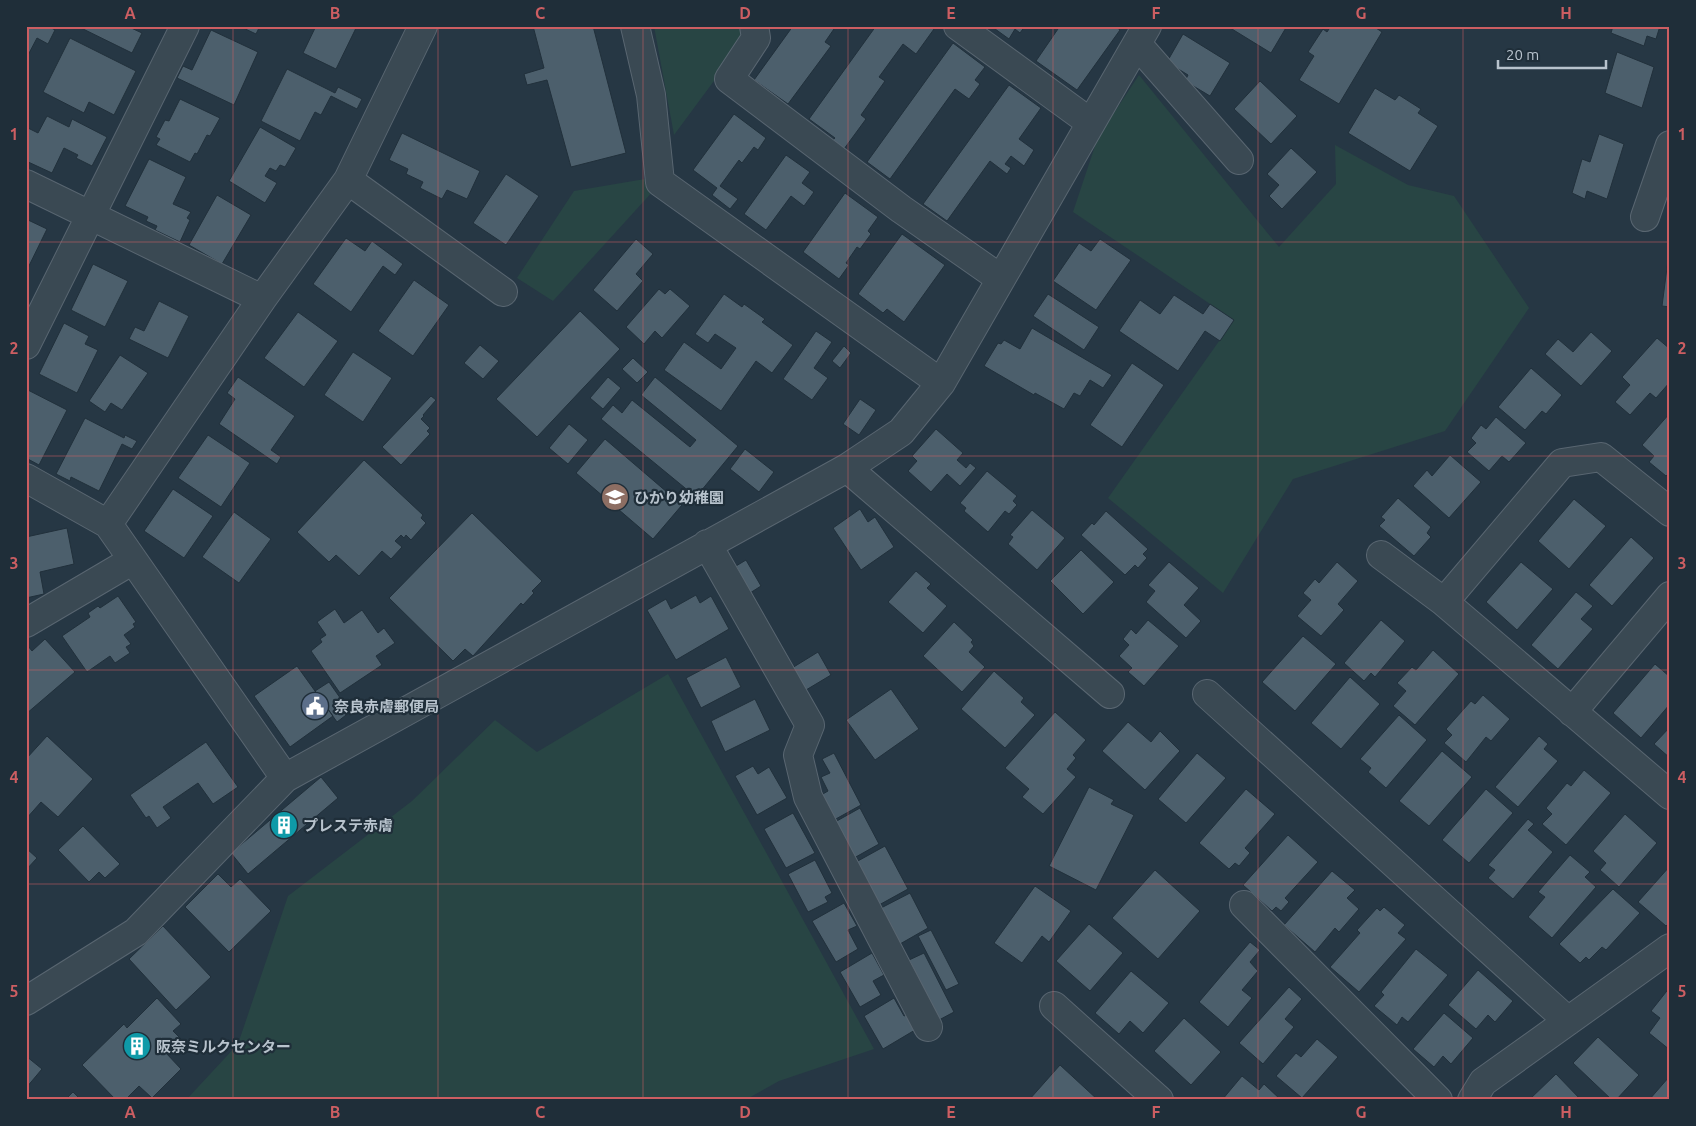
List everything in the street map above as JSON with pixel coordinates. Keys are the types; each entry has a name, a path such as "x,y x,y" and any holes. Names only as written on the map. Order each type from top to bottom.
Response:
{"street":[{"path":"26,345 185,26"},
{"path":"108,524 262,299 348,180 423,26"},
{"path":"635,26 652,95 660,182 941,383"},
{"path":"754,26 756,38 729,79 901,209 1001,279"},
{"path":"958,26 1091,123"},
{"path":"26,1001 136,932 285,778 847,468 901,432 941,383 1142,35 1240,160"},
{"path":"1645,217 1670,145"},
{"path":"348,180 503,292"},
{"path":"26,184 262,299"},
{"path":"1444,602 1562,463 1601,457 1670,512"},
{"path":"847,468 1110,694"},
{"path":"26,478 108,524 285,778"},
{"path":"707,544 810,725 798,756 808,797 928,1027"},
{"path":"1382,555 1444,602 1670,795"},
{"path":"26,623 133,560"},
{"path":"1572,712 1670,596"},
{"path":"1207,694 1568,1020"},
{"path":"1244,905 1438,1100"},
{"path":"1472,1100 1483,1082 1670,948"},
{"path":"1054,1006 1159,1100"}],"green space":[{"path":"654,26 736,26 740,29 742,43 674,135"},
{"path":"1139,75 1279,247 1336,184 1335,145 1408,185 1454,196 1529,308 1445,431 1293,479 1223,593 1108,498 1234,320 1073,212 1098,137"},
{"path":"645,179 655,189 553,301 517,278 574,191"},
{"path":"668,674 874,1049 779,1081 745,1100 186,1100 238,1044 288,896 412,801 495,720 537,752"}],"building":[{"path":"26,26 48,26 55,30 48,44 37,38 26,59"},
{"path":"77,26 127,26 142,33 132,53"},
{"path":"239,26 260,26 256,34"},
{"path":"316,26 357,26 336,69 303,53"},
{"path":"533,26 593,26 626,153 571,167 547,80 527,85 524,74 544,68"},
{"path":"793,26 836,26 825,42 831,46 788,104 754,80"},
{"path":"876,26 930,26 934,29 916,54 903,44 879,77 885,81 861,115 866,119 844,149 832,141 835,138 809,119"},
{"path":"991,26 1025,26 1020,33 1015,29 1009,39"},
{"path":"1060,26 1115,26 1120,30 1077,90 1036,61"},
{"path":"1227,26 1287,26 1271,53"},
{"path":"1331,26 1373,26 1382,32 1339,104 1299,80 1314,56 1308,52 1323,29 1327,32"},
{"path":"1613,26 1660,26 1656,39 1647,36 1644,46 1611,33"},
{"path":"211,30 258,52 234,105 177,78 183,66 192,70"},
{"path":"1183,34 1230,63 1210,96 1185,81 1188,75 1167,62"},
{"path":"70,38 136,71 114,115 89,102 84,113 43,92"},
{"path":"953,43 985,67 975,80 980,84 969,99 955,89 890,179 867,162"},
{"path":"1617,52 1654,67 1642,108 1605,93"},
{"path":"287,69 335,93 338,87 362,99 357,109 331,96 321,115 315,112 300,141 261,121"},
{"path":"1260,81 1297,116 1271,144 1234,109"},
{"path":"1009,85 1041,108 1019,139 1034,150 1024,166 1011,156 1005,164 1011,168 1007,174 990,161 947,221 923,204"},
{"path":"1375,88 1395,100 1399,95 1421,109 1418,113 1438,126 1410,171 1348,133"},
{"path":"180,99 220,118 210,136 207,135 197,154 195,153 190,162 156,145 160,139 156,137 165,120 169,121"},
{"path":"734,114 766,138 758,150 754,147 742,163 739,160 720,186 738,199 730,209 712,195 717,188 693,170"},
{"path":"47,116 69,127 72,119 107,137 92,166 76,158 78,155 64,148 52,173 26,161 26,127 38,133"},
{"path":"260,127 296,148 285,167 280,165 276,171 270,168 265,176 277,183 265,203 229,181"},
{"path":"402,133 480,171 467,199 447,190 442,199 420,188 423,182 406,174 408,169 389,160"},
{"path":"1599,134 1624,144 1607,199 1587,191 1585,199 1572,193 1582,159 1590,162"},
{"path":"1291,148 1317,172 1282,209 1269,196 1279,185 1267,174"},
{"path":"786,155 810,172 802,183 814,192 804,206 791,196 766,230 744,214"},
{"path":"149,159 186,177 173,204 191,212 187,218 190,220 180,242 155,230 157,226 146,221 148,217 125,206"},
{"path":"506,174 539,196 506,245 473,223"},
{"path":"845,193 878,217 868,231 871,234 860,249 857,247 846,263 849,265 839,279 803,252"},
{"path":"217,195 251,215 222,264 189,245"},
{"path":"26,219 47,229 26,272"},
{"path":"902,234 945,265 904,322 887,309 883,313 858,294"},
{"path":"346,238 365,251 372,241 403,264 395,275 383,266 351,312 313,284"},
{"path":"636,239 653,254 636,274 643,281 617,311 593,290"},
{"path":"1100,239 1131,260 1096,310 1053,281 1079,243 1091,251"},
{"path":"1668,260 1670,261 1670,307 1662,306"},
{"path":"93,264 128,281 105,327 71,310"},
{"path":"414,280 449,305 413,356 378,331"},
{"path":"659,289 665,294 670,289 690,306 662,338 655,331 644,344 626,327"},
{"path":"724,294 742,307 744,304 765,319 762,322 793,345 772,373 756,361 721,411 664,370 684,342 721,369 736,348 715,334 708,343 695,334"},
{"path":"1048,294 1099,327 1084,350 1033,316"},
{"path":"1174,295 1203,314 1210,304 1234,320 1220,341 1205,331 1178,371 1119,331 1140,300 1160,314"},
{"path":"159,301 189,316 168,358 129,339 135,327 144,331"},
{"path":"580,311 620,349 537,437 496,399"},
{"path":"298,312 338,341 304,387 264,358"},
{"path":"64,323 89,336 85,344 98,350 77,393 39,374"},
{"path":"1032,328 1112,375 1103,388 1090,380 1080,396 1074,393 1064,409 1035,393 1034,395 984,366 998,343 1001,344 1004,340 1020,349"},
{"path":"816,331 832,342 814,368 828,378 812,400 783,379"},
{"path":"1591,332 1612,351 1581,386 1545,354 1558,339 1573,352"},
{"path":"1657,338 1670,349 1670,382 1656,398 1650,393 1630,415 1615,402 1630,385 1622,377"},
{"path":"480,345 499,361 483,379 464,363"},
{"path":"844,346 851,353 840,368 832,361"},
{"path":"353,352 392,378 363,422 324,395"},
{"path":"120,355 148,373 122,410 111,403 105,412 89,401"},
{"path":"633,358 648,372 637,383 622,369"},
{"path":"1132,363 1164,385 1122,447 1090,425"},
{"path":"1531,368 1562,395 1546,414 1542,411 1525,430 1498,407"},
{"path":"238,377 295,416 271,450 281,457 277,464 219,424 235,399 227,393"},
{"path":"608,377 621,388 603,409 590,398"},
{"path":"655,377 738,446 696,497 601,419 613,405 622,413 632,400 690,447 696,440 641,395"},
{"path":"26,389 67,410 39,465 26,458"},
{"path":"431,396 436,400 421,419 430,428 427,431 430,434 401,465 382,447"},
{"path":"860,399 876,410 859,435 843,424"},
{"path":"1670,413 1670,472 1666,476 1649,462 1654,456 1642,445"},
{"path":"1496,417 1526,443 1509,462 1502,456 1489,471 1467,452 1476,443 1471,438 1481,425 1486,429"},
{"path":"85,418 124,438 125,435 137,441 132,449 122,444 99,491 71,477 70,481 56,474"},
{"path":"569,424 588,440 568,464 549,448"},
{"path":"936,429 963,453 957,460 966,468 970,463 976,468 960,486 947,474 931,492 908,471 917,461 912,456"},
{"path":"208,435 250,463 221,507 178,478"},
{"path":"605,439 682,505 653,539 576,473"},
{"path":"745,449 774,472 759,492 730,469"},
{"path":"1450,455 1481,482 1449,518 1413,486 1427,470 1432,476"},
{"path":"364,460 423,515 421,518 426,523 411,540 406,535 404,538 401,535 395,541 402,547 391,559 382,551 359,576 336,555 329,562 297,532"},
{"path":"987,471 1017,496 1013,501 1017,505 1009,514 1005,511 988,532 964,511 966,508 960,503"},
{"path":"173,489 213,516 184,558 144,531"},
{"path":"1398,498 1431,527 1427,533 1431,537 1414,556 1379,526 1385,520 1381,517"},
{"path":"1574,499 1606,526 1569,569 1538,541"},
{"path":"860,509 868,522 875,517 894,547 861,570 833,528"},
{"path":"1032,510 1065,538 1037,570 1008,544 1013,537 1010,535"},
{"path":"1106,511 1148,549 1143,554 1147,558 1138,568 1135,565 1125,575 1081,535 1092,523 1094,525"},
{"path":"234,512 271,539 239,583 202,557"},
{"path":"472,513 542,581 532,591 534,593 523,605 521,603 473,656 465,649 453,661 389,598"},
{"path":"67,528 74,564 40,572 44,594 26,598 26,537"},
{"path":"1631,537 1654,558 1612,606 1589,585"},
{"path":"1081,550 1114,582 1083,614 1050,581"},
{"path":"746,560 761,586 750,593 736,566"},
{"path":"1169,562 1199,588 1184,605 1201,621 1186,638 1146,602 1155,591 1148,585"},
{"path":"1337,562 1358,581 1338,604 1344,610 1321,636 1297,616 1311,600 1303,593 1315,579 1319,583"},
{"path":"1521,562 1553,589 1517,630 1486,602"},
{"path":"916,571 931,584 927,588 947,606 923,633 888,602"},
{"path":"1576,592 1593,606 1581,619 1593,629 1558,669 1531,645"},
{"path":"696,595 700,603 711,596 729,629 676,660 647,610 666,599 671,609"},
{"path":"118,596 136,622 133,624 135,627 124,635 131,644 126,647 130,653 115,663 110,656 87,672 62,636 90,617 88,613 98,606 100,608"},
{"path":"335,609 344,623 362,610 378,633 384,628 395,643 376,656 382,665 340,693 311,651 322,642 320,639 326,635 317,622"},
{"path":"1148,620 1179,646 1144,686 1128,672 1132,668 1119,656 1129,645 1123,639 1131,629 1136,634"},
{"path":"1381,620 1405,641 1375,677 1371,673 1364,681 1344,663"},
{"path":"954,622 973,640 971,642 974,646 969,652 985,667 962,692 923,656"},
{"path":"1303,636 1336,664 1295,711 1262,682"},
{"path":"45,639 75,672 26,714 26,647 28,646 32,651"},
{"path":"1433,650 1459,674 1415,725 1393,706 1406,691 1397,683 1412,667 1416,670"},
{"path":"818,652 831,675 806,690 792,668"},
{"path":"726,657 741,687 701,708 686,678"},
{"path":"1655,664 1670,677 1670,704 1641,738 1613,713"},
{"path":"297,666 333,716 290,747 254,696"},
{"path":"994,671 1024,698 1021,702 1035,715 1005,748 961,709"},
{"path":"1350,677 1380,704 1341,749 1311,723"},
{"path":"329,682 350,712 337,722 315,691"},
{"path":"891,689 919,729 875,760 846,720"},
{"path":"1483,695 1510,719 1491,741 1486,737 1466,762 1444,743 1452,735 1446,729 1471,701 1475,704"},
{"path":"755,699 770,730 725,752 711,721"},
{"path":"1055,712 1086,740 1073,755 1076,758 1067,769 1076,777 1043,814 1022,797 1029,789 1005,768"},
{"path":"1399,715 1427,740 1386,788 1368,772 1371,768 1360,759"},
{"path":"1128,722 1151,742 1160,731 1180,751 1145,790 1102,751"},
{"path":"1670,727 1670,758 1654,744"},
{"path":"47,736 93,779 58,817 41,802 26,819 26,759"},
{"path":"1539,736 1548,744 1544,749 1558,761 1518,807 1495,787"},
{"path":"206,742 238,787 213,804 198,783 163,807 171,818 157,828 149,816 146,818 130,795"},
{"path":"1442,751 1472,777 1429,826 1399,801"},
{"path":"834,753 861,805 834,820 821,795 828,791 821,777 830,773 822,759"},
{"path":"1197,753 1226,778 1186,823 1158,799"},
{"path":"753,766 758,774 769,767 787,798 757,815 735,776"},
{"path":"1584,770 1611,793 1566,845 1542,824 1552,814 1546,808 1567,783 1571,786"},
{"name":"プレステ赤膚","path":"321,777 338,798 248,874 231,853"},
{"path":"1089,787 1114,800 1111,804 1134,815 1096,890 1049,866"},
{"path":"1246,789 1275,814 1245,848 1250,853 1239,866 1235,863 1229,869 1199,843"},
{"path":"1486,789 1513,813 1469,863 1442,840"},
{"path":"860,808 879,844 854,858 835,822"},
{"path":"793,813 815,853 786,868 764,829"},
{"path":"1625,814 1657,843 1619,887 1600,870 1606,863 1593,851"},
{"path":"1528,819 1534,824 1528,830 1553,852 1513,899 1488,878 1495,870 1488,865"},
{"path":"83,826 120,864 105,878 99,872 89,882 58,850"},
{"path":"1288,835 1318,862 1285,898 1289,902 1281,911 1276,907 1272,911 1243,885"},
{"path":"885,846 908,889 879,905 856,862"},
{"path":"26,848 37,858 26,870"},
{"path":"1570,855 1590,872 1585,877 1596,887 1552,938 1528,917 1545,897 1538,892"},
{"path":"815,860 832,893 825,897 828,902 808,912 788,874"},
{"path":"1670,866 1670,922 1666,926 1638,902"},
{"path":"1155,870 1200,911 1158,959 1112,918"},
{"path":"1332,871 1355,890 1347,898 1359,909 1339,932 1335,928 1315,952 1284,925"},
{"path":"218,874 231,887 240,879 271,911 229,952 185,907"},
{"path":"1035,886 1071,911 1049,942 1042,936 1022,963 994,943"},
{"path":"1613,889 1640,913 1606,950 1602,947 1589,960 1586,957 1580,963 1559,944"},
{"path":"910,893 928,928 900,944 881,908"},
{"path":"844,903 857,926 848,930 858,949 836,962 812,921"},
{"path":"1384,907 1405,925 1398,933 1406,939 1359,992 1330,967 1360,933 1357,930 1377,908 1380,911"},
{"path":"1089,924 1123,953 1090,991 1056,961"},
{"path":"163,926 211,977 176,1010 129,959"},
{"path":"931,930 959,984 946,990 918,936"},
{"path":"1250,942 1260,950 1250,962 1258,971 1242,990 1252,998 1228,1027 1199,1002"},
{"path":"1416,949 1448,975 1408,1022 1402,1017 1397,1025 1374,1006 1384,995 1381,992"},
{"path":"872,953 884,975 873,981 881,995 860,1007 840,972"},
{"path":"924,953 954,1012 939,1020 909,960"},
{"path":"1478,970 1513,1001 1495,1022 1488,1015 1476,1029 1448,1005"},
{"path":"1131,971 1169,1003 1143,1033 1130,1021 1119,1034 1095,1013"},
{"path":"1289,987 1302,999 1285,1019 1294,1027 1263,1064 1239,1043"},
{"path":"1670,987 1670,1050 1649,1033 1660,1018 1651,1011"},
{"name":"阪奈ミルクセンター","path":"157,998 181,1024 173,1031 181,1039 166,1053 181,1069 152,1098 139,1086 125,1100 116,1100 82,1065 124,1024 127,1028"},
{"path":"894,998 904,1016 907,1015 915,1030 883,1049 864,1016"},
{"path":"1444,1013 1473,1038 1451,1064 1443,1056 1434,1067 1413,1049"},
{"path":"1184,1018 1221,1052 1191,1085 1154,1051"},
{"path":"1598,1037 1639,1075 1616,1100 1612,1100 1573,1063"},
{"path":"1317,1039 1338,1057 1302,1098 1276,1076 1296,1053 1301,1057"},
{"path":"26,1056 42,1069 26,1088"},
{"path":"1060,1065 1098,1100 1029,1100"},
{"path":"1556,1074 1581,1100 1529,1100"},
{"path":"1242,1076 1259,1090 1264,1084 1281,1100 1222,1100"},
{"path":"1669,1077 1670,1100 1649,1100"},
{"path":"73,1092 81,1100 65,1100"}],"place":[{"name":"ひかり幼稚園","path":"615,497"},
{"name":"奈良赤膚郵便局","path":"315,706"},
{"name":"プレステ赤膚","path":"284,825"},
{"name":"阪奈ミルクセンター","path":"137,1046"}]}
